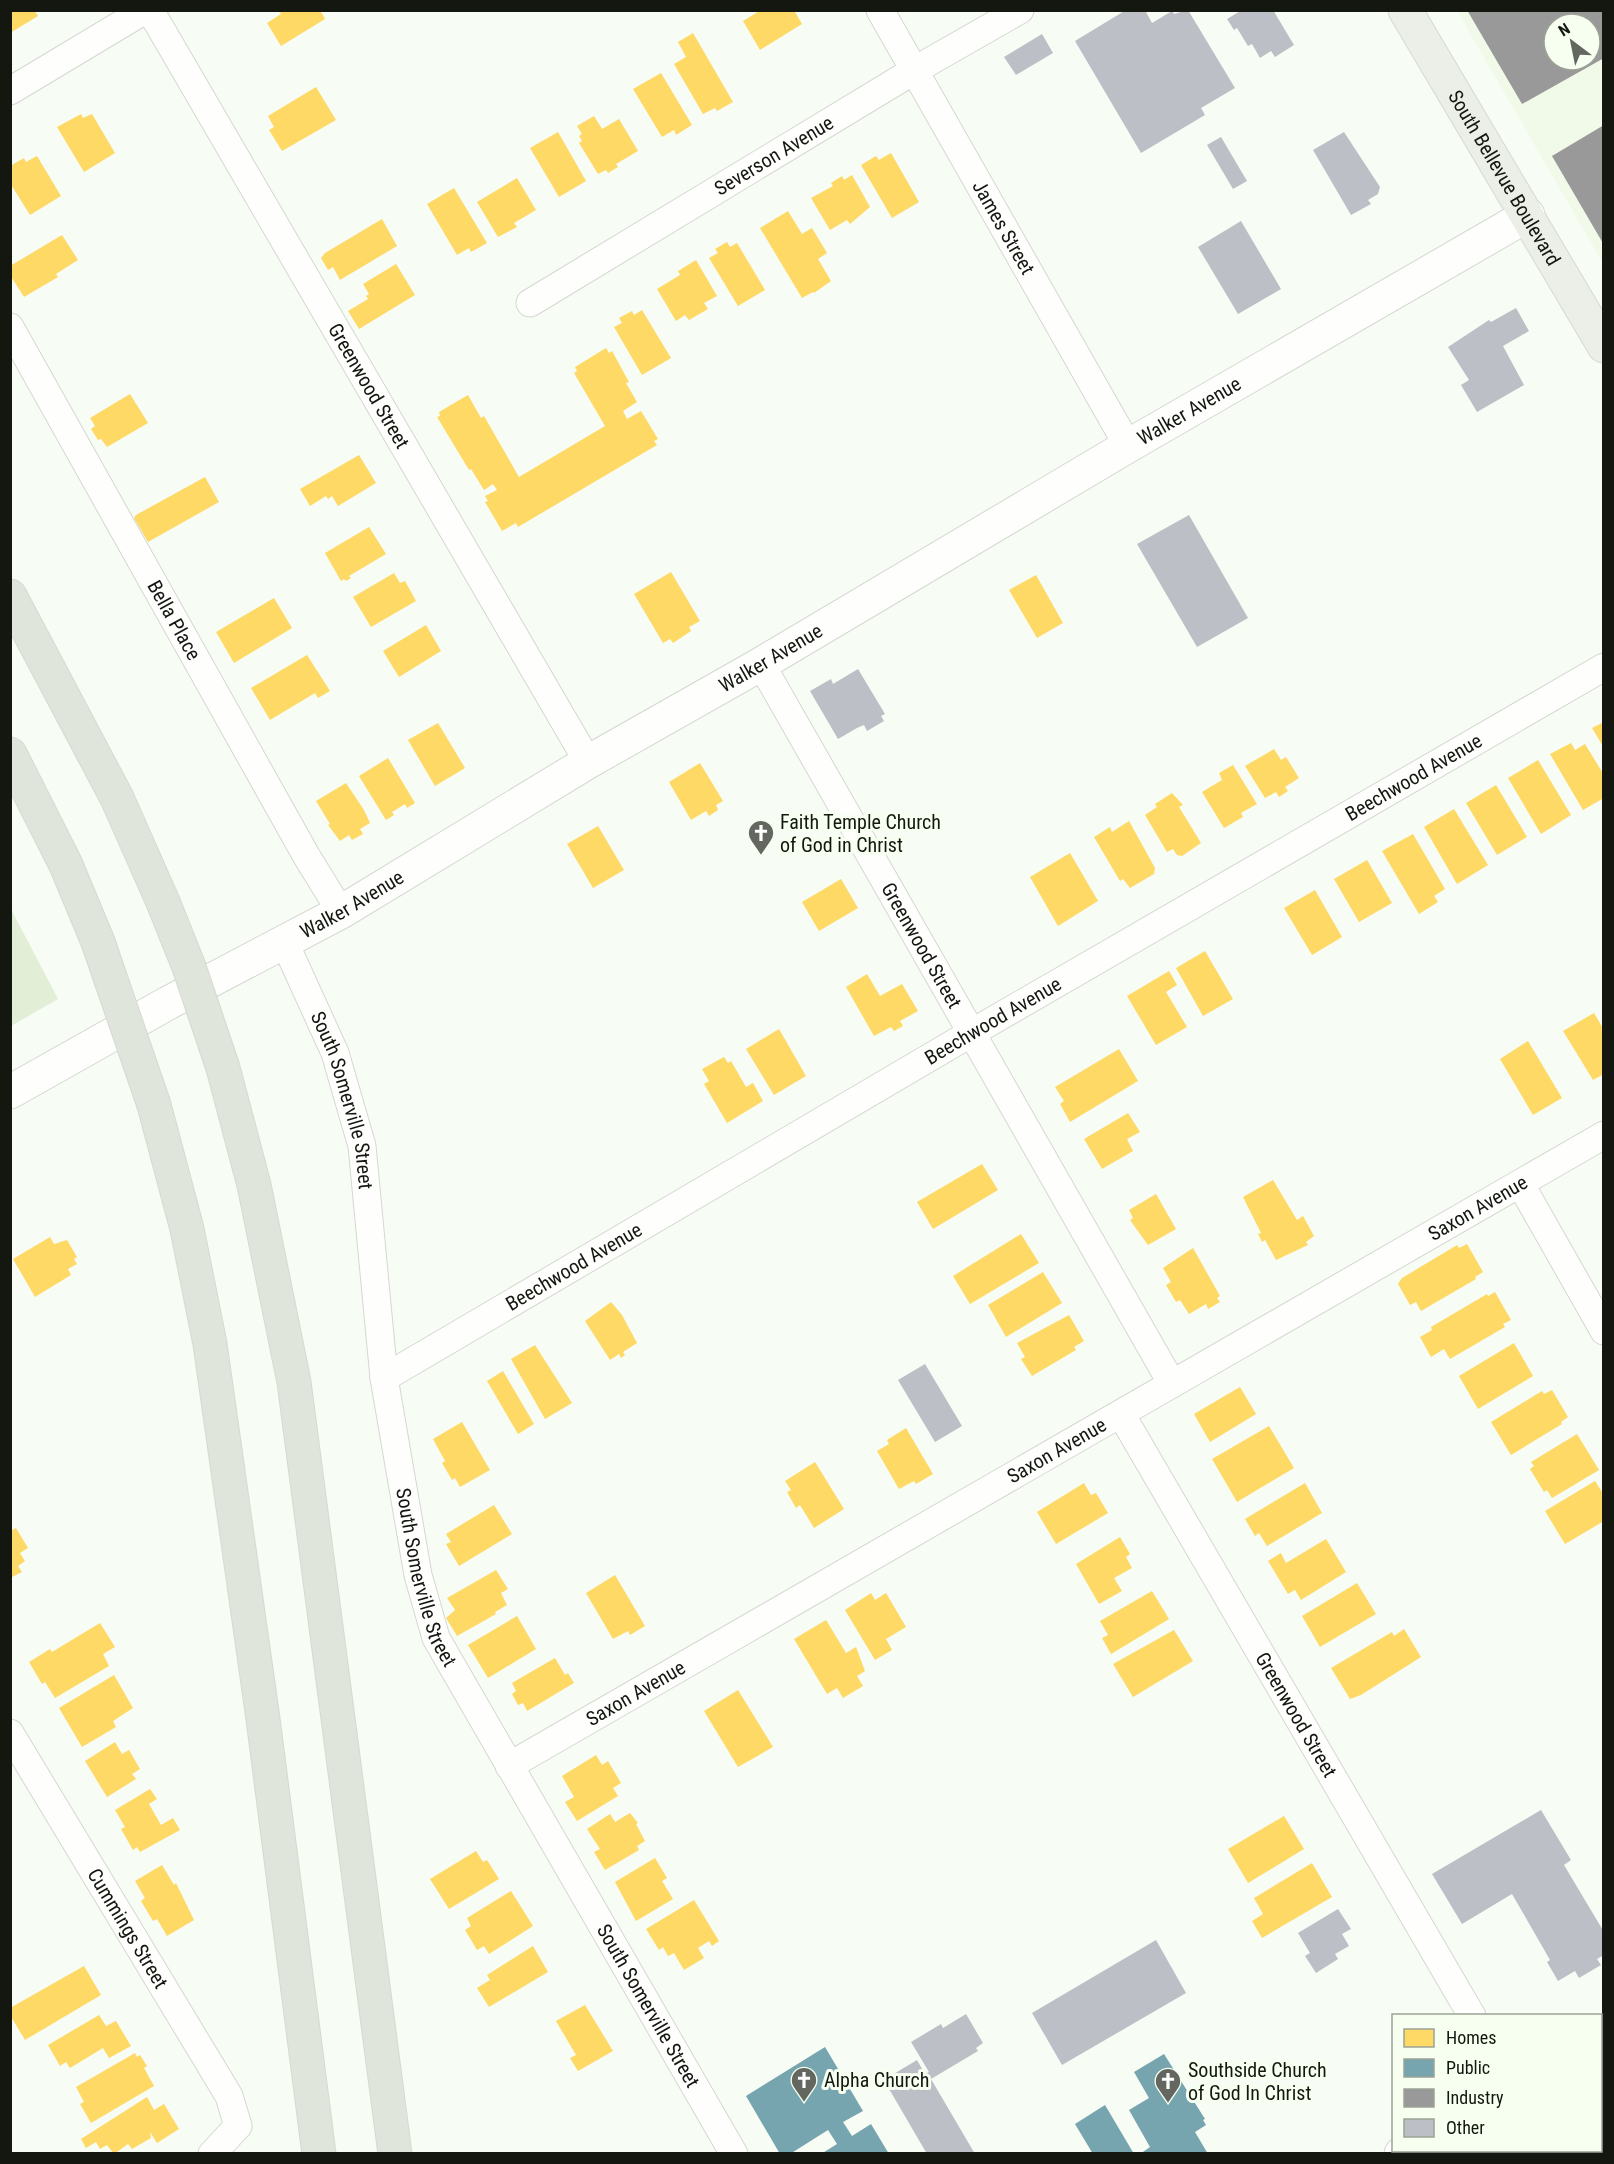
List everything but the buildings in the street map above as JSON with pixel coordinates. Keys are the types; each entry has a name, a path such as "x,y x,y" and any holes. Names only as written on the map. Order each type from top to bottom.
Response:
{"highway":[{"path":"10,596 117,798 164,902 224,1068 258,1206 294,1382 396,2154"},
{"path":"10,754 66,865 98,942 154,1105 186,1229 212,1356 263,1719 319,2154"}],"main road":[{"name":"South Bellevue Boulevard","path":"1405,10 1604,346"}],"street":[{"path":"10,92 145,10"},
{"name":"Greenwood Street","path":"150,10 588,762"},
{"name":"James Street","path":"880,10 1128,446"},
{"name":"Severson Avenue","path":"530,303 915,70 1020,10"},
{"name":"Walker Avenue","path":"10,1092 341,912 588,762 761,664 1128,446 1528,215"},
{"name":"Bella Place","path":"10,327 307,857 341,912"},
{"name":"Greenwood Street","path":"761,664 1172,1384"},
{"name":"Beechwood Avenue","path":"384,1378 973,1032 1604,667"},
{"name":"South Somerville Street","path":"284,941 334,1053 362,1146 384,1378 418,1575 436,1638 734,2154"},
{"name":"Saxon Avenue","path":"510,1766 1604,1136"},
{"path":"1521,1185 1604,1331"},
{"name":"Greenwood Street","path":"1121,1414 1471,2014"},
{"name":"Cummings Street","path":"10,1733 229,2096 238,2126 212,2154"}],"shaded area":[{"path":"1457,11 1603,11 1603,263"},
{"path":"11,909 58,999 10,1026"}],"place":[{"name":"Faith Temple Church of God in Christ","path":"761,856"},
{"name":"Alpha Church","path":"804,2103"},
{"name":"Southside Church of God In Christ","path":"1168,2104"}]}
